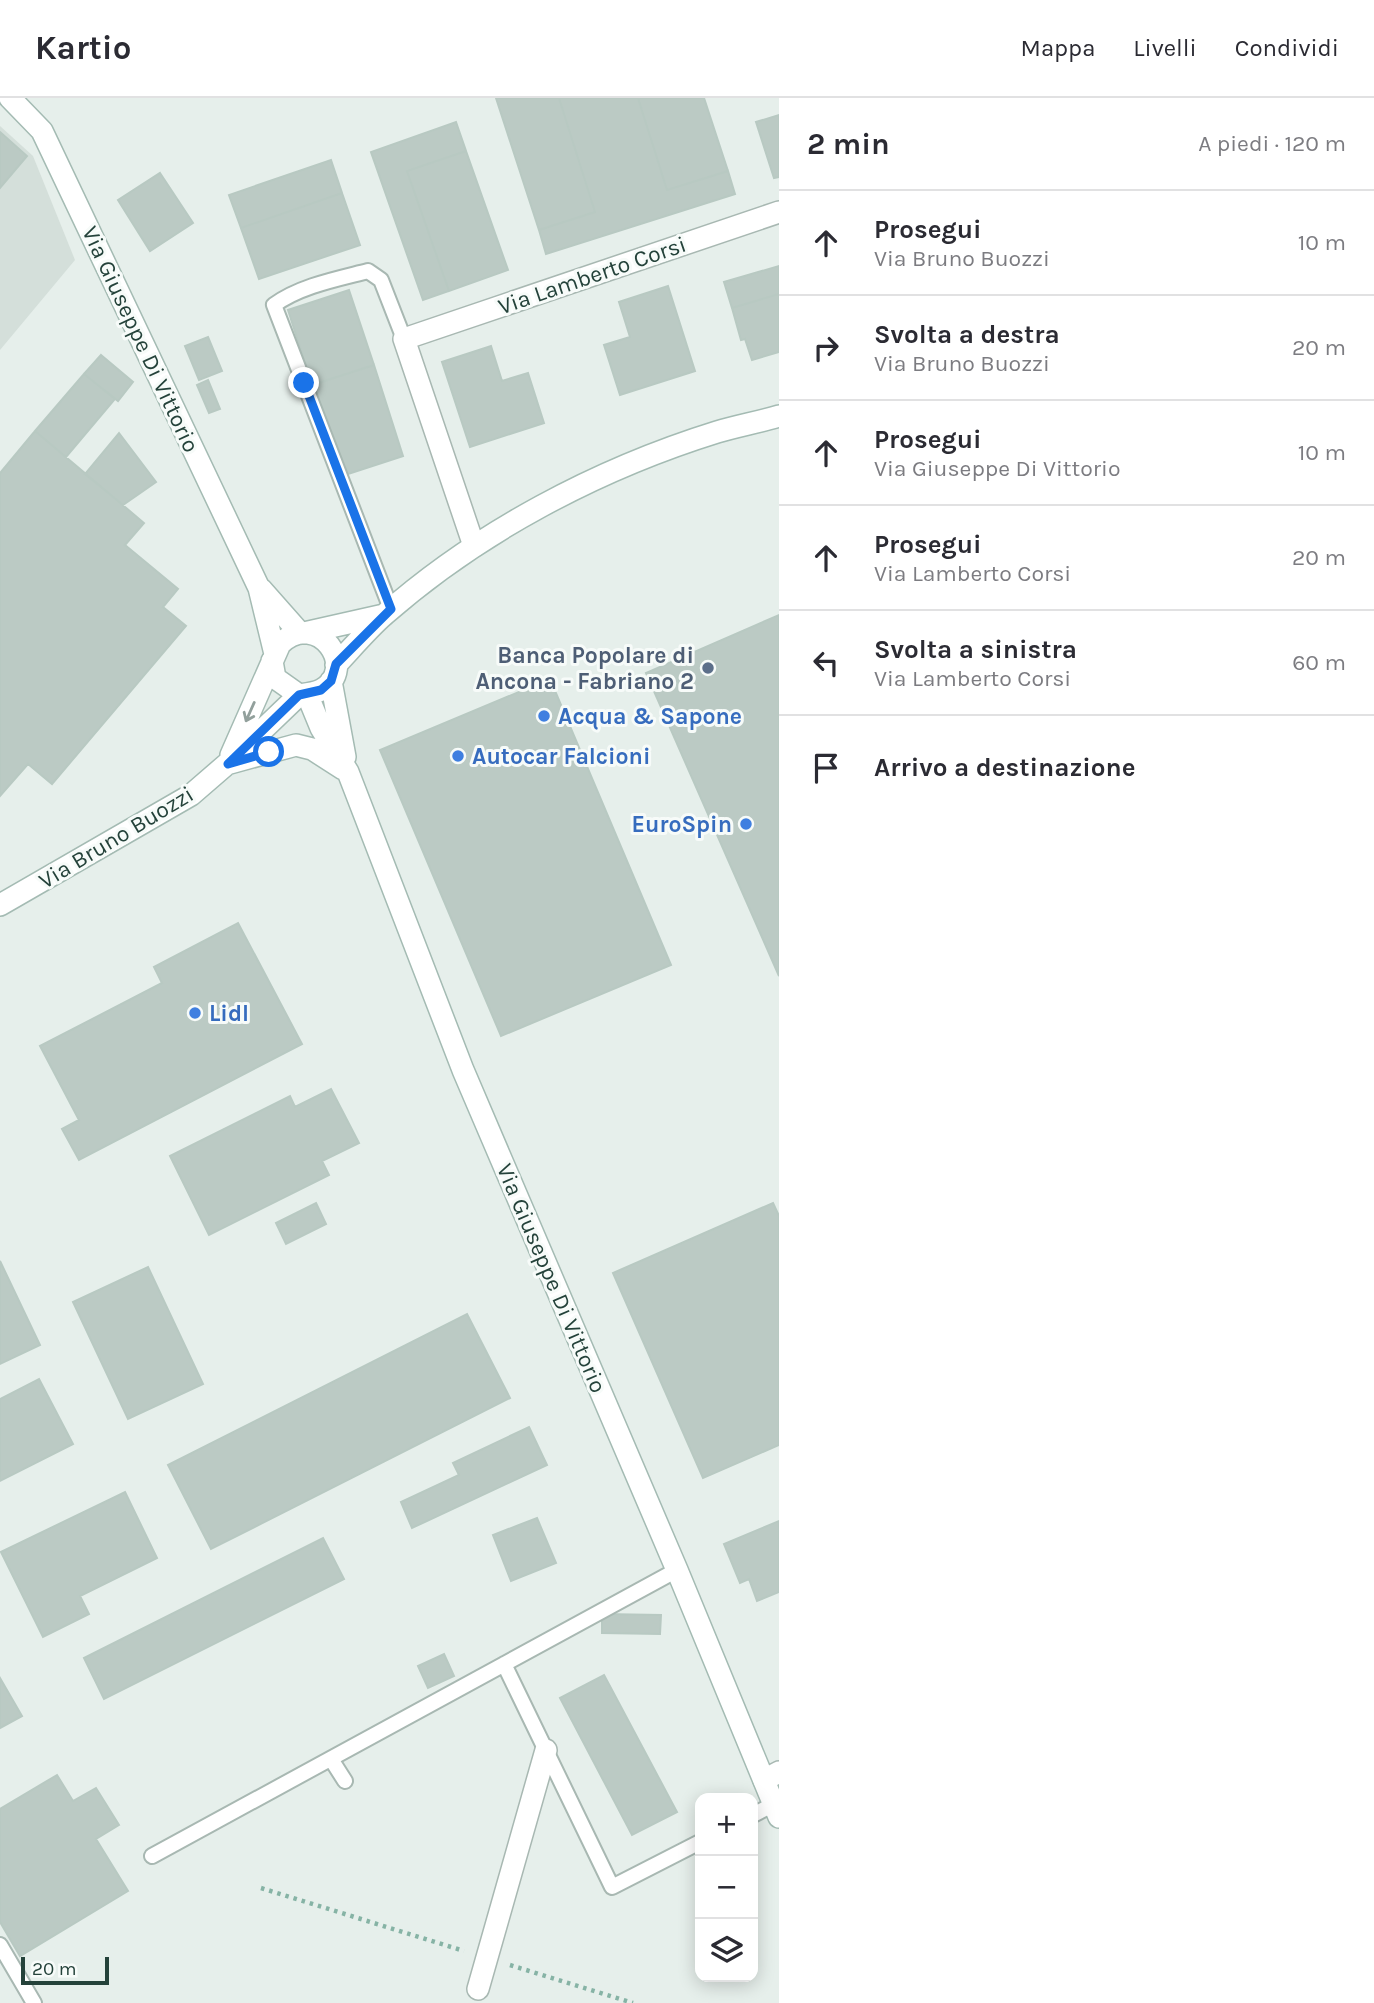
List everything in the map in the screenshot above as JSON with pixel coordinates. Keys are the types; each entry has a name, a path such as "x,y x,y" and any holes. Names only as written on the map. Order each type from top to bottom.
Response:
{"main road":[{"name":"Via Giuseppe Di Vittorio","path":"10,98 42,131 259,588 274,658 275,678 285,687 303,695 348,772 463,1070 677,1570 771,1776 776,1811"},
{"name":"Via Lamberto Corsi","path":"404,339 779,212"},
{"path":"404,339 474,546"},
{"path":"303,695 321,690 387,612 474,546 541,505 632,464 717,432 779,416"},
{"name":"Via Giuseppe Di Vittorio","path":"259,588 301,632 318,636 331,644 336,656 333,673 348,772"},
{"path":"274,658 280,644 288,636 387,612"},
{"name":"Via Bruno Buozzi","path":"228,764 274,658"},
{"name":"Via Bruno Buozzi","path":"0,905 191,795 303,695"},
{"name":"Via Bruno Buozzi","path":"228,764 296,745 312,749 348,772"},
{"path":"478,1989 514,1833 546,1750"}],"lane":[{"path":"387,612 274,304 283,298 331,281 368,271 381,280 404,339"},
{"path":"152,1856 677,1570"},
{"path":"504,1664 612,1886 695,1844"},
{"path":"331,1759 345,1781"},
{"path":"758,1814 776,1811"},
{"path":"0,1945 34,2003"}],"path":[{"path":"261,1888 633,2003"}],"shaded area":[{"path":"0,126 33,156 75,260 0,350"}],"building":[{"path":"496,98 559,98 595,212 539,230"},
{"path":"559,98 638,98 667,190 728,171 735,194 546,254 539,230 595,212"},
{"path":"638,98 704,98 728,171 667,190"},
{"path":"779,115 779,177 774,178 756,122"},
{"path":"456,122 466,151 407,171 449,291 423,300 371,152"},
{"path":"0,132 27,156 0,188"},
{"path":"466,151 508,270 449,291 407,171"},
{"path":"331,160 342,193 241,228 229,195"},
{"path":"160,173 193,223 150,251 118,200"},
{"path":"342,193 360,245 259,279 241,228"},
{"path":"779,266 779,294 732,308 724,282"},
{"path":"668,286 695,371 620,395 604,345 630,337 619,302"},
{"path":"349,290 374,365 312,385 288,310"},
{"path":"779,294 779,352 752,360 745,339 741,340 732,308"},
{"path":"208,337 222,371 199,380 185,346"},
{"path":"491,346 502,381 528,373 544,423 470,447 442,362"},
{"path":"101,355 133,382 118,401 84,374"},
{"path":"374,365 403,456 342,476 312,385"},
{"path":"84,374 115,399 66,457 35,431"},
{"path":"208,380 220,409 209,413 197,385"},
{"path":"35,431 144,523 125,545 178,589 163,607 186,626 52,784 28,764 0,796 0,473"},
{"path":"119,433 156,482 123,505 85,474"},
{"name":"EuroSpin","path":"779,615 779,976 646,673"},
{"path":"550,679 671,965 501,1036 380,750"},
{"name":"Lidl","path":"238,923 302,1044 79,1160 62,1129 79,1120 40,1046 162,983 154,967"},
{"path":"331,1089 359,1143 322,1161 329,1175 209,1235 170,1156 290,1096 295,1107"},
{"path":"316,1203 326,1224 286,1244 276,1223"},
{"path":"773,1203 779,1216 779,1445 703,1478 613,1273"},
{"path":"0,1261 40,1345 0,1364"},
{"path":"148,1267 203,1384 128,1419 73,1302"},
{"path":"467,1314 510,1398 211,1549 168,1465"},
{"path":"39,1379 73,1444 0,1481 0,1399"},
{"path":"529,1427 547,1465 412,1528 401,1502 459,1475 453,1463"},
{"path":"125,1492 157,1558 80,1596 89,1614 43,1637 1,1552"},
{"path":"537,1518 556,1563 511,1581 493,1535"},
{"path":"779,1521 779,1592 757,1601 749,1579 740,1583 724,1544"},
{"path":"323,1538 344,1579 104,1699 84,1658"},
{"path":"602,1614 661,1615 660,1634 602,1633"},
{"path":"444,1654 454,1676 428,1688 418,1666"},
{"path":"604,1675 677,1812 632,1835 560,1698"},
{"path":"0,1678 22,1716 0,1728"},
{"path":"57,1775 73,1801 96,1788 119,1825 96,1839 128,1891 20,1956 0,1922 0,1809"}],"place":[{"name":"Banca Popolare di Ancona - Fabriano 2","path":"708,668"},
{"name":"Acqua & Sapone","path":"544,716"},
{"name":"Autocar Falcioni","path":"458,756"},
{"name":"EuroSpin","path":"746,824"},
{"name":"Lidl","path":"195,1013"}],"route":[{"path":"269,752 228,764 299,695 321,690 331,681 336,664 391,609 304,383"}]}
